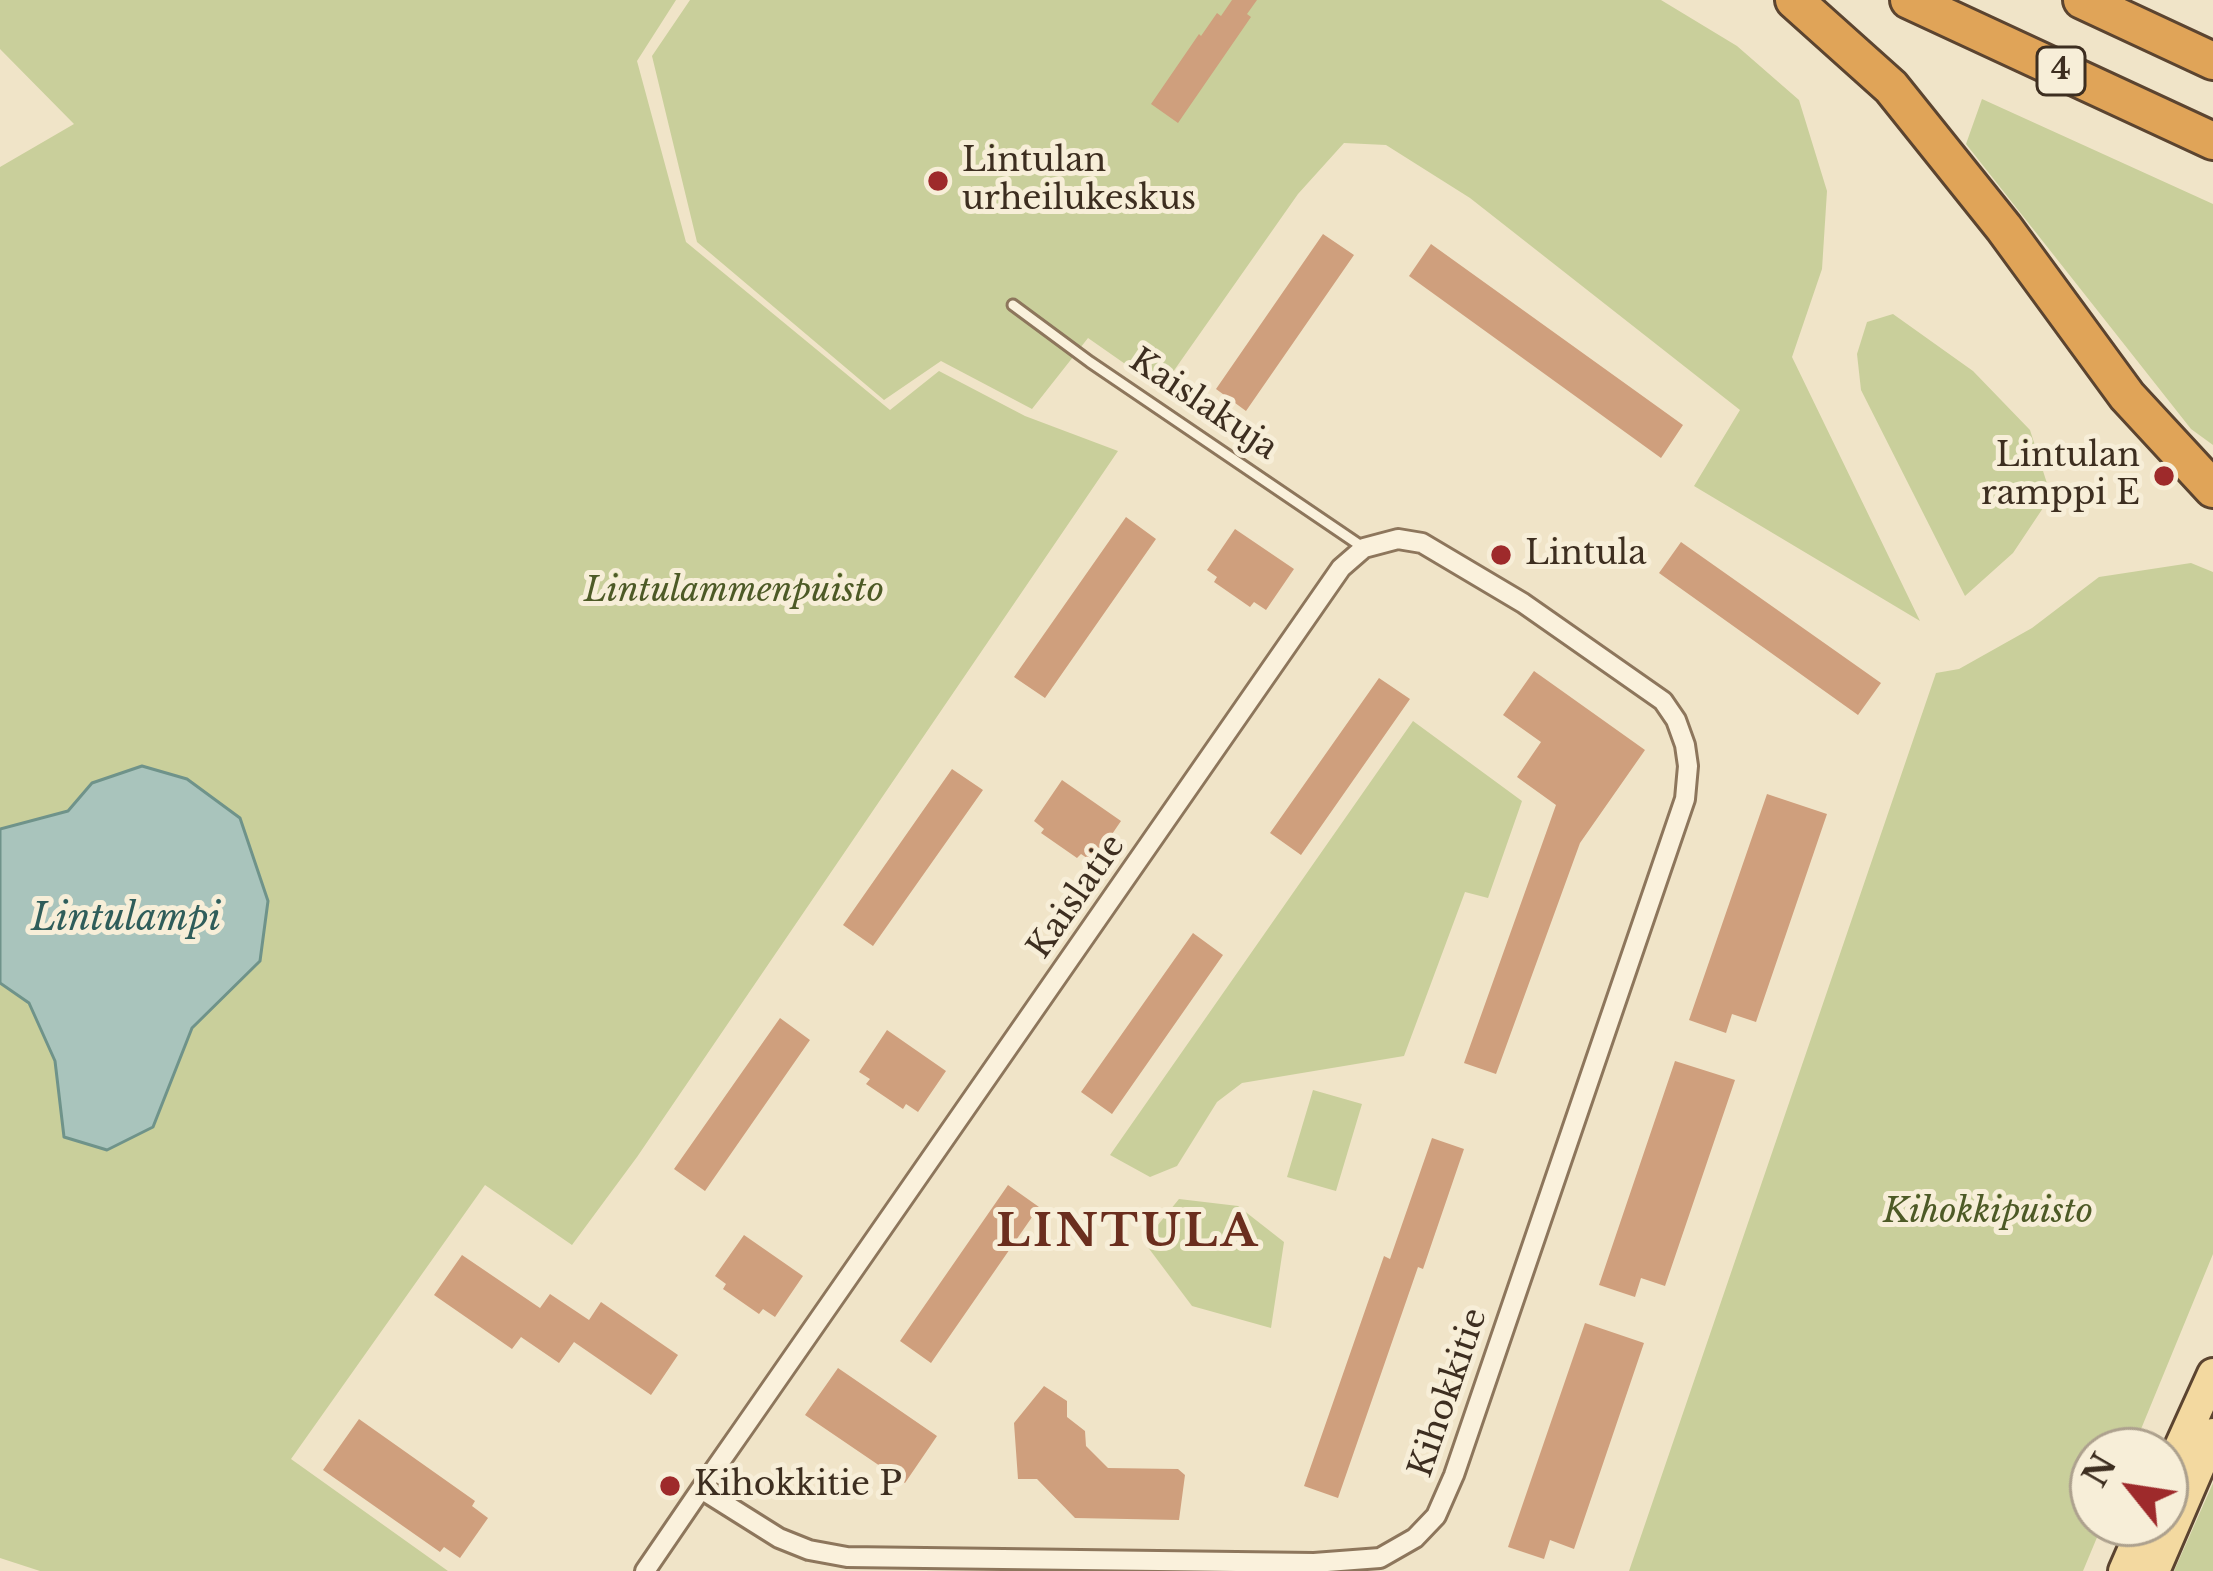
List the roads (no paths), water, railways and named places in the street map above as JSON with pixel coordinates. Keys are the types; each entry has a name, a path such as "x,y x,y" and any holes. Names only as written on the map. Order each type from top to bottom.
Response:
{"highway":[{"path":"1794,0 1891,88 2004,228 2127,396 2213,489"},
{"name":"4","path":"1910,0 2213,141"},
{"name":"4","path":"2082,0 2213,61"}],"main road":[{"path":"2189,1427 2213,1374"},
{"path":"2154,1571 2213,1434"}],"street":[{"name":"Kihokkitie","path":"701,1489 779,1538 847,1557 1314,1562 1381,1558 1415,1538 1436,1516 1685,799 1688,766 1676,720 1663,700 1522,603 1422,543 1397,539 1364,548"},
{"name":"Kaislatie","path":"645,1571 1339,572 1364,548"}],"lane":[{"name":"Kaislakuja","path":"1013,305 1364,548"}],"water":[{"name":"Lintulampi","path":"142,766 187,779 240,818 268,901 260,961 192,1028 153,1127 107,1150 64,1137 55,1061 29,1003 0,983 0,829 68,811 92,783"}],"place":[{"name":"Lintulan urheilukeskus","path":"938,181"},
{"name":"Lintulan ramppi E","path":"2164,476"},
{"name":"Lintula","path":"1501,555"},
{"name":"Kihokkitie P","path":"670,1486"}],"district":[{"name":"LINTULA","path":"1128,1233"}],"park label":[{"name":"Lintulammenpuisto","path":"734,592"},
{"name":"Kihokkipuisto","path":"1988,1213"}]}
